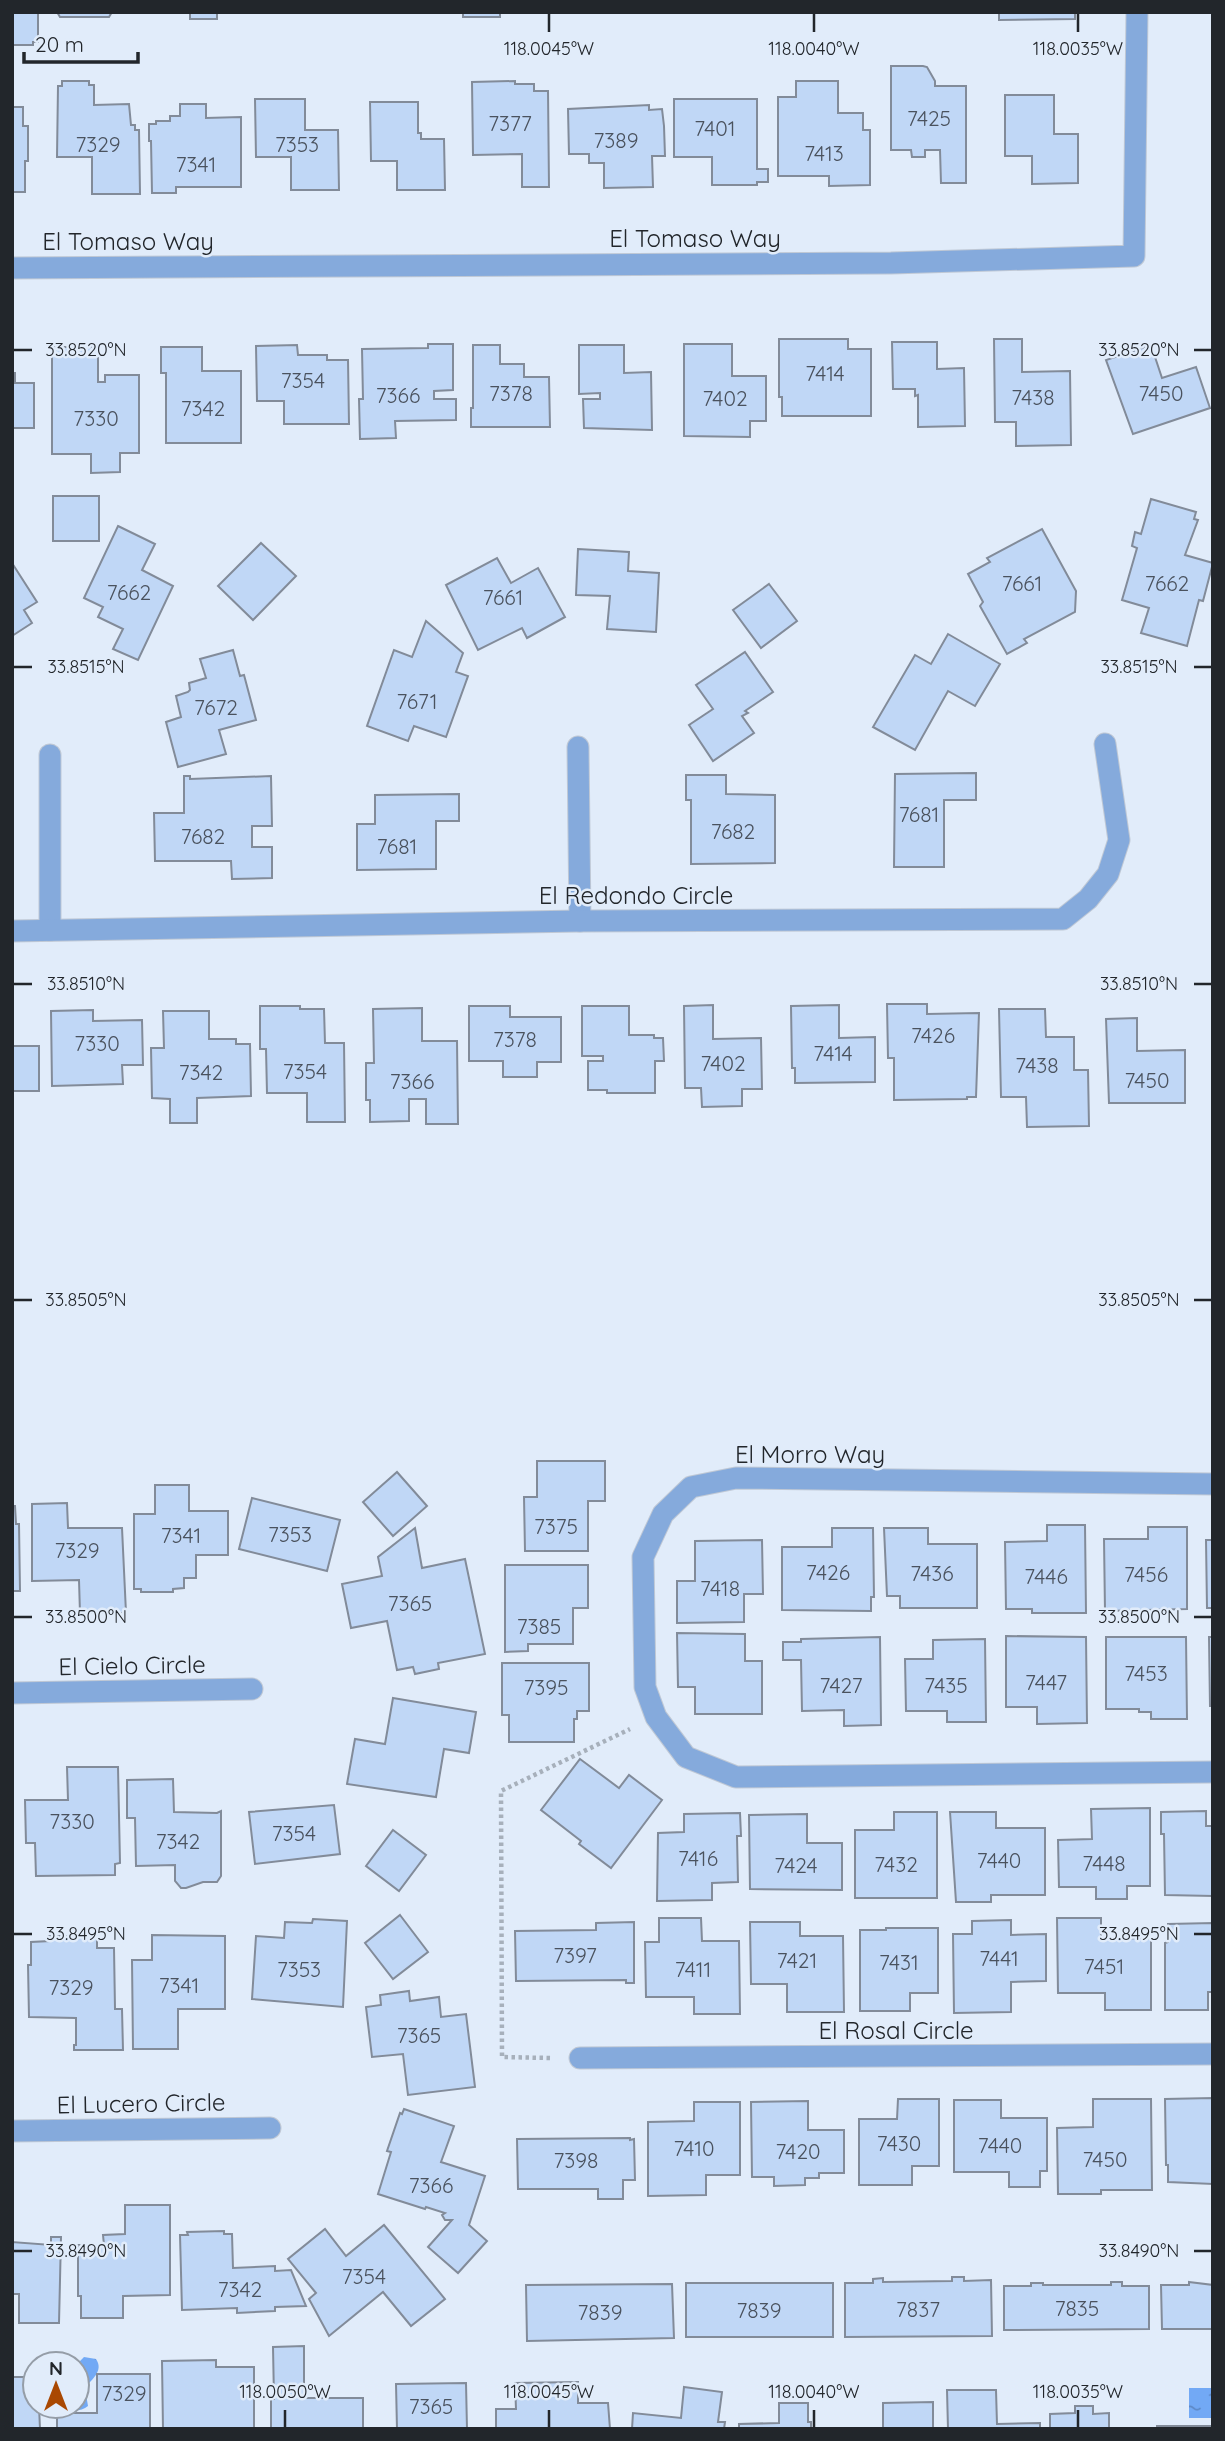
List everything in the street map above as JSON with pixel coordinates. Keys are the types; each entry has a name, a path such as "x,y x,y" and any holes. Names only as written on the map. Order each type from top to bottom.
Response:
{"street":[{"name":"El Tomaso Way","path":"12,268 877,263 1135,256 1137,12"},
{"name":"El Redondo Circle","path":"12,930 1063,919 1088,899 1108,874 1119,840 1105,744"},
{"path":"578,747 580,922"},
{"path":"50,755 50,930"},
{"name":"El Morro Way","path":"1213,1484 736,1478 691,1487 663,1514 643,1557 646,1687 656,1717 686,1757 736,1777 1213,1772"},
{"name":"El Cielo Circle","path":"12,1693 252,1689"},
{"name":"El Rosal Circle","path":"580,2058 1213,2054"},
{"name":"El Lucero Circle","path":"12,2131 270,2128"}],"path":[{"path":"580,2058 502,2057 501,1791 656,1717"}],"water":[{"path":"91,2358 96,2359 98,2363 96,2375 91,2381"},
{"path":"1189,2388 1213,2388 1213,2418 1189,2418"}],"building":[{"path":"12,12 38,12 38,42 33,42 33,45 12,45"},
{"path":"57,12 112,12 109,17 60,17"},
{"path":"190,12 217,12 217,19 190,19"},
{"path":"463,12 500,12 500,17 463,17"},
{"path":"999,12 1075,12 1075,19 999,20"},
{"path":"891,66 927,67 935,86 966,86 966,183 941,183 940,150 925,150 925,157 912,157 911,150 891,150"},
{"path":"62,81 89,81 89,85 94,85 94,105 129,104 131,125 135,125 135,130 139,130 140,194 92,194 92,157 57,157 58,86 62,86"},
{"path":"515,81 515,84 534,84 534,91 548,91 549,187 522,187 522,154 473,155 472,82"},
{"path":"796,81 838,81 838,113 863,113 863,130 870,130 870,185 829,186 829,176 778,176 778,97 796,97"},
{"path":"1005,95 1054,95 1054,134 1078,134 1078,183 1032,184 1032,156 1005,156"},
{"path":"255,99 305,99 305,130 338,130 339,190 291,190 291,157 256,157"},
{"path":"674,99 757,99 757,169 768,169 768,182 757,182 757,185 712,185 712,157 674,157"},
{"path":"370,102 418,102 418,133 421,133 421,139 444,139 445,190 397,190 397,161 371,161"},
{"path":"180,104 206,104 206,118 241,117 241,187 176,187 176,193 152,193 149,124 170,121 170,116 180,116"},
{"path":"649,105 649,110 662,109 664,126 665,156 652,156 653,187 604,188 604,163 589,163 589,154 569,154 568,109"},
{"path":"12,107 23,107 23,126 28,126 25,192 12,192"},
{"path":"779,339 848,339 848,349 871,349 871,416 782,416 782,397 779,397"},
{"path":"994,339 1022,339 1022,372 1070,371 1071,445 1016,446 1016,422 995,422"},
{"path":"892,342 937,342 937,369 964,368 965,426 918,427 918,395 915,396 915,389 893,389"},
{"path":"428,344 453,344 453,390 434,391 434,399 456,399 456,420 395,421 396,438 360,439 359,399 363,399 362,349 428,348"},
{"path":"684,344 732,344 732,376 766,376 766,421 750,421 750,437 684,436"},
{"path":"297,345 298,355 327,355 327,360 348,360 349,424 284,424 284,401 257,401 256,346"},
{"path":"473,345 500,345 500,364 524,364 524,377 549,377 550,427 471,427"},
{"path":"579,345 624,345 624,373 651,372 652,430 584,428 583,399 600,399 600,393 579,394"},
{"path":"1151,345 1162,378 1196,367 1210,408 1133,434 1106,360"},
{"path":"52,347 98,347 98,382 105,382 105,375 139,375 139,453 120,453 120,472 91,473 91,454 52,454"},
{"path":"161,347 202,347 202,371 241,371 241,443 166,443 166,373 161,373"},
{"path":"12,373 15,373 15,383 34,383 34,428 12,428"},
{"path":"53,496 99,496 99,541 53,541"},
{"path":"1151,499 1196,512 1194,519 1198,520 1185,555 1213,563 1203,601 1199,600 1187,646 1141,633 1149,608 1122,600 1137,548 1132,546 1135,532 1141,534"},
{"path":"118,526 155,544 142,570 173,586 138,660 113,649 123,629 98,617 103,607 84,598"},
{"path":"1042,529 1076,591 1075,612 1024,639 1027,643 1007,654 980,606 983,602 968,574 990,562 987,558"},
{"path":"261,543 296,576 253,620 218,586"},
{"path":"578,549 629,552 628,571 659,573 656,632 607,629 610,596 576,595"},
{"path":"497,558 511,583 538,568 565,617 527,638 522,628 478,650 446,585"},
{"path":"12,563 37,602 24,610 32,623 12,636"},
{"path":"769,584 797,621 761,648 733,610"},
{"path":"426,621 463,653 456,672 468,676 446,737 414,726 408,741 367,726 394,650 412,657"},
{"path":"948,634 1000,664 975,706 948,691 915,750 873,727 915,655 931,664"},
{"path":"233,650 240,676 244,675 256,720 219,730 226,754 178,767 166,722 181,717 176,696 190,690 189,683 206,678 200,659"},
{"path":"745,652 773,692 745,711 748,713 742,716 754,733 713,761 689,725 713,709 696,685"},
{"path":"976,773 976,800 944,800 944,867 894,867 895,774"},
{"path":"686,775 726,775 726,794 775,795 775,863 691,864 691,800 686,800"},
{"path":"184,776 190,776 190,779 271,776 272,826 252,826 252,847 272,847 272,878 232,879 231,861 155,861 154,813 184,813"},
{"path":"459,794 459,821 436,821 436,869 357,870 357,824 375,824 375,795"},
{"path":"887,1004 927,1004 927,1014 979,1013 976,1097 894,1100 894,1058 888,1058"},
{"path":"713,1005 713,1039 761,1038 762,1089 742,1089 742,1106 702,1107 701,1088 685,1088 684,1006"},
{"path":"839,1005 839,1038 875,1037 875,1082 795,1083 795,1068 792,1068 791,1006"},
{"path":"260,1006 324,1009 325,1043 344,1043 345,1122 307,1122 307,1093 267,1093 266,1049 260,1049"},
{"path":"469,1006 510,1006 510,1017 561,1017 561,1062 537,1062 537,1077 503,1077 503,1061 469,1061"},
{"path":"582,1006 629,1006 629,1035 654,1035 654,1038 663,1038 664,1061 655,1061 655,1093 607,1093 607,1090 588,1090 588,1061 603,1061 603,1056 582,1056"},
{"path":"422,1008 422,1041 457,1041 458,1124 426,1124 426,1099 409,1099 409,1121 370,1122 370,1100 366,1100 366,1063 374,1063 373,1009"},
{"path":"999,1009 1045,1009 1046,1037 1074,1037 1074,1070 1088,1070 1089,1126 1027,1127 1026,1097 1001,1097"},
{"path":"93,1010 93,1021 142,1020 143,1065 122,1065 123,1084 52,1086 51,1011"},
{"path":"163,1011 209,1011 209,1039 236,1039 236,1044 250,1044 251,1096 197,1098 197,1123 170,1123 170,1099 152,1098 151,1048 164,1048"},
{"path":"1137,1018 1137,1051 1185,1050 1185,1103 1109,1103 1106,1019"},
{"path":"12,1046 39,1046 39,1091 12,1091"},
{"path":"537,1461 605,1461 605,1501 588,1501 588,1551 525,1551 524,1497 537,1497"},
{"path":"397,1472 427,1506 393,1536 363,1502"},
{"path":"155,1485 189,1485 189,1511 228,1511 228,1555 196,1555 196,1578 184,1578 184,1588 173,1589 173,1592 141,1592 141,1589 134,1589 134,1514 155,1514"},
{"path":"252,1498 340,1520 327,1571 239,1549"},
{"path":"67,1503 68,1528 122,1528 126,1613 80,1613 79,1580 32,1581 32,1504"},
{"path":"12,1506 15,1506 16,1524 19,1524 20,1591 12,1591"},
{"path":"1047,1525 1085,1525 1086,1613 1032,1613 1032,1609 1006,1609 1005,1542 1047,1541"},
{"path":"1148,1527 1187,1527 1187,1609 1105,1611 1104,1539 1148,1539"},
{"path":"415,1528 422,1568 465,1559 485,1654 438,1663 439,1669 415,1674 413,1667 397,1670 387,1621 351,1628 342,1584 382,1576 378,1557"},
{"path":"832,1528 873,1528 874,1597 871,1597 871,1611 782,1610 782,1547 832,1547"},
{"path":"884,1528 928,1528 928,1544 977,1544 977,1608 900,1608 900,1596 887,1596"},
{"path":"762,1540 763,1594 744,1594 744,1622 677,1623 677,1581 695,1581 695,1541"},
{"path":"1206,1540 1213,1540 1213,1608 1207,1608"},
{"path":"505,1565 588,1565 588,1608 573,1608 573,1644 528,1644 528,1651 505,1652"},
{"path":"677,1633 745,1634 745,1661 762,1661 762,1714 695,1714 695,1687 678,1687"},
{"path":"1006,1636 1086,1637 1087,1723 1037,1724 1037,1707 1006,1707"},
{"path":"880,1637 881,1725 844,1726 844,1710 802,1711 801,1660 783,1660 783,1642"},
{"path":"1106,1637 1186,1637 1187,1719 1151,1719 1151,1712 1139,1712 1139,1709 1106,1709"},
{"path":"1209,1637 1213,1637 1213,1706 1210,1706"},
{"path":"985,1639 986,1722 947,1722 947,1711 906,1711 905,1659 933,1659 933,1640"},
{"path":"502,1663 589,1663 589,1711 577,1711 577,1719 574,1719 574,1742 509,1742 509,1715 502,1715"},
{"path":"393,1698 476,1712 469,1753 444,1749 436,1797 347,1784 355,1739 385,1744"},
{"path":"580,1759 619,1788 629,1775 662,1800 611,1868 541,1810"},
{"path":"67,1767 118,1767 120,1863 115,1864 115,1875 36,1876 35,1843 26,1843 25,1800 68,1800"},
{"path":"173,1779 174,1812 221,1811 221,1876 217,1882 203,1882 181,1888 175,1881 175,1865 136,1866 135,1818 127,1818 127,1780"},
{"path":"334,1805 340,1854 255,1864 249,1812"},
{"path":"1150,1808 1150,1886 1127,1886 1127,1899 1096,1899 1096,1887 1059,1887 1058,1840 1092,1839 1091,1809"},
{"path":"1206,1811 1206,1826 1213,1826 1213,1896 1165,1895 1161,1812"},
{"path":"894,1812 937,1812 937,1898 855,1898 855,1830 894,1830"},
{"path":"950,1812 996,1812 996,1828 1045,1828 1045,1895 991,1895 991,1902 956,1902"},
{"path":"740,1813 741,1836 737,1836 738,1882 712,1883 712,1900 657,1901 658,1833 684,1832 684,1814"},
{"path":"807,1814 807,1843 842,1843 842,1890 750,1889 749,1815"},
{"path":"393,1830 426,1855 399,1891 366,1866"},
{"path":"400,1915 428,1952 393,1979 365,1943"},
{"path":"659,1918 701,1918 702,1941 739,1941 740,2014 694,2014 694,1997 646,1997 645,1942 659,1942"},
{"path":"1057,1918 1101,1918 1101,1939 1151,1938 1151,2010 1105,2010 1105,1993 1058,1993"},
{"path":"313,1919 347,1921 343,2007 252,1999 256,1936 284,1938 285,1922 312,1923"},
{"path":"1011,1920 1011,1935 1046,1934 1046,1981 1011,1982 1011,2012 954,2013 953,1934 972,1934 972,1921"},
{"path":"634,1922 634,1983 626,1983 626,1980 516,1981 515,1931 596,1930 596,1923"},
{"path":"750,1922 800,1922 800,1936 843,1936 844,2012 787,2012 787,1984 751,1984"},
{"path":"1213,1923 1213,1992 1208,1992 1208,2010 1165,2010 1165,1943 1168,1942 1168,1924"},
{"path":"938,1928 938,1993 910,1993 910,2011 860,2011 860,1930"},
{"path":"152,1935 225,1936 225,2009 178,2009 178,2049 133,2049 132,1960 152,1960"},
{"path":"49,1936 97,1936 97,1948 114,1948 115,2009 122,2009 123,2050 74,2050 76,2018 29,2017 28,1965 31,1965 31,1942 50,1941"},
{"path":"409,1991 410,2001 439,1997 441,2017 466,2014 475,2087 408,2095 403,2054 372,2057 366,2007 381,2005 380,1995"},
{"path":"1213,2098 1213,2184 1168,2182 1165,2099"},
{"path":"898,2099 939,2099 939,2166 912,2166 912,2185 859,2185 859,2119 897,2119"},
{"path":"1093,2099 1151,2099 1152,2190 1101,2190 1101,2194 1058,2194 1057,2128 1093,2127"},
{"path":"954,2100 1001,2100 1001,2118 1047,2118 1047,2171 1040,2171 1040,2187 1009,2187 1009,2172 954,2172"},
{"path":"808,2101 808,2130 844,2130 844,2173 819,2173 819,2178 805,2178 805,2185 774,2186 774,2177 752,2177 751,2102"},
{"path":"694,2102 740,2102 740,2175 706,2175 706,2195 648,2196 648,2122 694,2121"},
{"path":"404,2109 454,2126 441,2162 485,2176 469,2225 487,2241 458,2273 428,2247 452,2220 445,2220 442,2215 445,2213 378,2194 391,2152 387,2151 400,2113 402,2114"},
{"path":"517,2139 634,2139 635,2180 623,2180 623,2199 598,2199 598,2189 518,2189"},
{"path":"125,2205 170,2205 170,2295 123,2296 123,2318 81,2318 78,2245 104,2245 103,2235 125,2234"},
{"path":"384,2225 445,2299 411,2326 383,2292 329,2336 309,2299 316,2293 288,2259 325,2229 346,2256"},
{"path":"224,2231 224,2234 232,2234 233,2268 275,2266 275,2271 291,2270 306,2306 275,2307 275,2311 237,2313 237,2308 182,2310 180,2235 188,2235 187,2232"},
{"path":"51,2237 61,2237 59,2323 19,2323 19,2294 12,2294 12,2242 51,2245"},
{"path":"952,2277 964,2277 964,2281 991,2280 992,2336 845,2337 845,2283 873,2283 873,2279 883,2278 883,2282 952,2281"},
{"path":"1111,2282 1122,2282 1122,2286 1149,2286 1149,2329 1004,2330 1004,2286 1031,2286 1031,2283 1111,2285"},
{"path":"1189,2282 1213,2285 1213,2329 1162,2329 1161,2285 1189,2285"},
{"path":"686,2283 833,2283 833,2337 686,2337"},
{"path":"672,2284 674,2338 527,2341 526,2285"},
{"path":"304,2346 304,2398 363,2398 363,2429 271,2429 271,2399 274,2399 273,2347"},
{"path":"216,2360 216,2367 254,2367 254,2429 163,2429 162,2361"},
{"path":"97,2374 150,2374 150,2429 57,2429 57,2420 91,2420 91,2413 97,2413"},
{"path":"12,2377 21,2377 21,2420 40,2420 40,2429 12,2429"},
{"path":"578,2382 578,2403 608,2403 610,2429 496,2429 496,2409 516,2409 515,2383"},
{"path":"466,2383 467,2429 397,2429 396,2384"},
{"path":"684,2387 722,2392 718,2422 725,2422 724,2429 632,2429 633,2413 681,2418"},
{"path":"947,2390 996,2390 997,2424 1040,2423 1040,2429 948,2429"},
{"path":"933,2402 933,2429 883,2429 883,2403"},
{"path":"779,2403 808,2403 808,2422 811,2422 811,2429 739,2429 739,2424 779,2423"},
{"path":"1075,2406 1093,2406 1093,2414 1109,2413 1109,2429 1050,2429 1050,2414 1075,2413"},
{"path":"1157,2426 1213,2426 1213,2429 1157,2429"}]}
